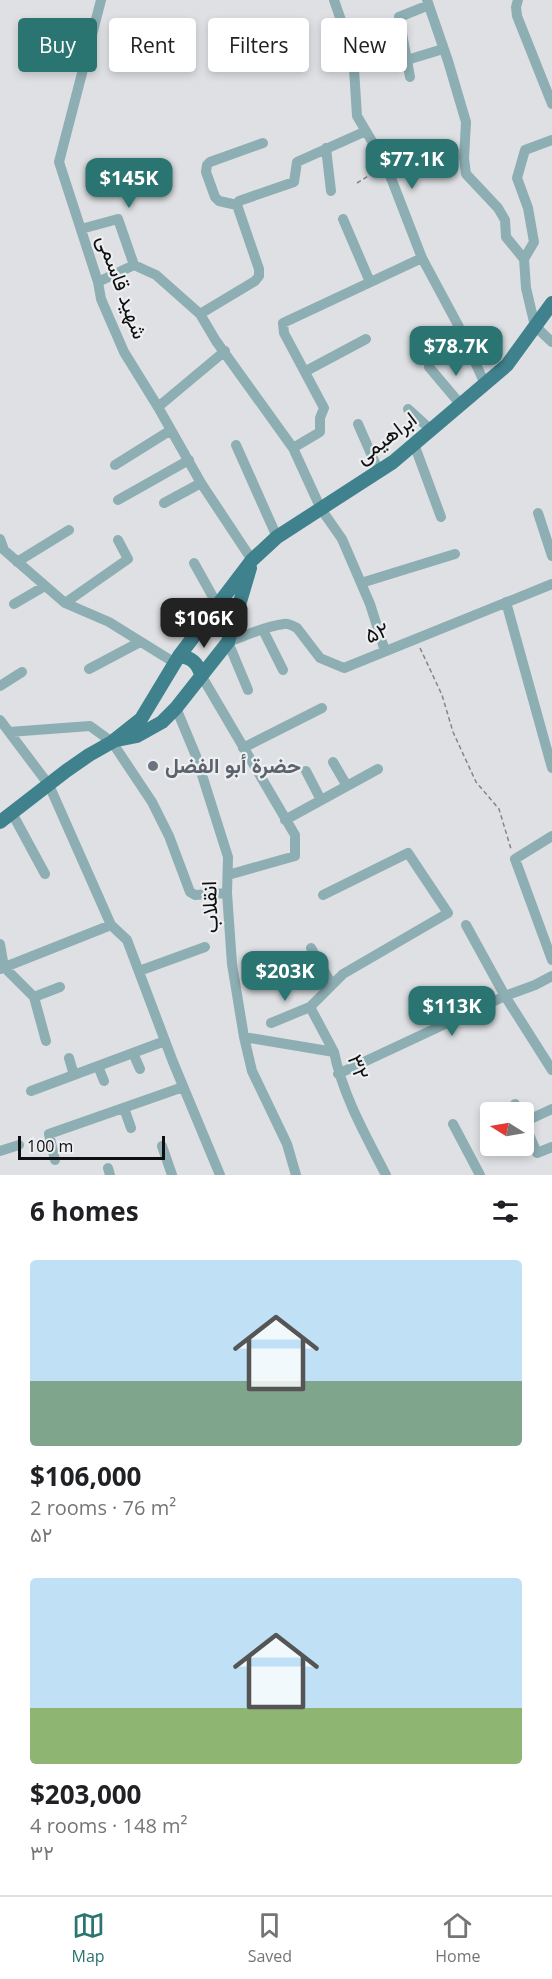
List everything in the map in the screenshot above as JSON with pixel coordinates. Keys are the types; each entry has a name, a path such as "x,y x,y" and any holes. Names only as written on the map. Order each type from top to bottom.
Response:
{"main road":[{"name":"ابراهیمی","path":"112,742 144,715 177,660 252,560 277,537 393,462 461,405 507,365 552,303"},
{"path":"0,822 89,755 112,742 137,736 150,729 162,722 176,708 228,642 252,560"},
{"path":"177,660 186,657 196,663 201,675"}],"street":[{"name":"شهید قاسمی","path":"101,0 59,162 98,282 101,299 124,352 201,483 252,560"},
{"path":"334,0 354,69 357,116 386,165 422,258 458,325 485,384"},
{"path":"518,0 516,12 547,74 552,104"},
{"path":"399,18 428,3 466,122 464,158 466,174 498,208 506,220 506,237 524,259"},
{"path":"410,77 407,60 443,49"},
{"path":"237,205 239,201 294,182 297,162 366,131"},
{"path":"552,140 525,150 517,178 528,208 534,242 524,259 526,288 536,326 552,342"},
{"path":"237,205 219,201 215,197 206,172 207,165 263,144"},
{"path":"326,148 330,191"},
{"path":"200,314 255,281 259,276 259,268 237,205"},
{"path":"81,229 118,219 134,265 156,275 200,314 216,341 293,448 321,509 342,539 362,583 386,651"},
{"path":"343,219 370,282"},
{"path":"293,448 320,432 320,418 324,408 284,333 282,323 422,258"},
{"path":"98,282 134,265"},
{"path":"306,371 366,339"},
{"path":"158,407 225,351"},
{"path":"429,367 461,405"},
{"path":"408,409 431,430"},
{"path":"358,424 379,472"},
{"path":"115,465 171,430"},
{"path":"414,444 441,517"},
{"path":"236,445 277,537"},
{"path":"118,500 189,460"},
{"path":"164,503 201,483"},
{"path":"538,513 552,556"},
{"path":"17,562 69,530"},
{"path":"0,539 4,550 65,603 109,622 140,642 177,660"},
{"path":"65,603 128,559 118,540"},
{"path":"362,583 455,554"},
{"path":"194,564 218,606"},
{"name":"۵۲","path":"228,642 286,623 297,628 320,658 344,668 552,584"},
{"path":"14,604 45,586"},
{"path":"506,602 552,768"},
{"path":"264,630 283,670"},
{"path":"89,669 140,642"},
{"path":"228,642 248,690"},
{"path":"0,686 22,672"},
{"path":"201,675 295,835 295,856 228,875"},
{"name":"انقلاب","path":"176,708 203,778 228,857 227,893 232,964 252,1071 286,1144 296,1175"},
{"path":"243,748 322,708"},
{"path":"0,720 49,785 111,925 127,940 217,1174"},
{"path":"9,732 90,726 94,728 112,742 152,802 169,836 190,892 195,895 227,893"},
{"path":"333,762 347,786"},
{"path":"285,820 378,769"},
{"path":"306,771 321,800"},
{"path":"12,813 45,874"},
{"path":"552,836 515,859 552,960"},
{"path":"271,1023 310,1007 343,974 448,913 408,853 323,895"},
{"path":"2,968 111,925"},
{"path":"466,925 505,996 552,1070"},
{"path":"0,944 2,968 34,997 46,1041"},
{"path":"139,971 205,947"},
{"path":"311,948 332,985"},
{"path":"338,1074 552,976"},
{"path":"34,997 60,987"},
{"path":"310,1007 334,1052"},
{"name":"۳۲","path":"244,1037 334,1052 338,1074 362,1129 386,1175"},
{"path":"31,1090 165,1041"},
{"path":"133,1053 140,1069"},
{"path":"69,1058 74,1075"},
{"path":"98,1066 104,1081"},
{"path":"55,1160 49,1134 183,1087"},
{"path":"124,1108 131,1128"},
{"path":"534,1117 552,1108"},
{"path":"453,1124 480,1175"},
{"path":"0,1151 19,1145"},
{"path":"162,1146 172,1175"},
{"path":"534,1146 537,1153 552,1147"}],"path":[{"path":"357,183 386,165"},
{"path":"416,639 442,695 453,732 476,782 499,809 515,859"}],"place":[{"name":"حضرة أبو الفضل","path":"153,766"}]}
